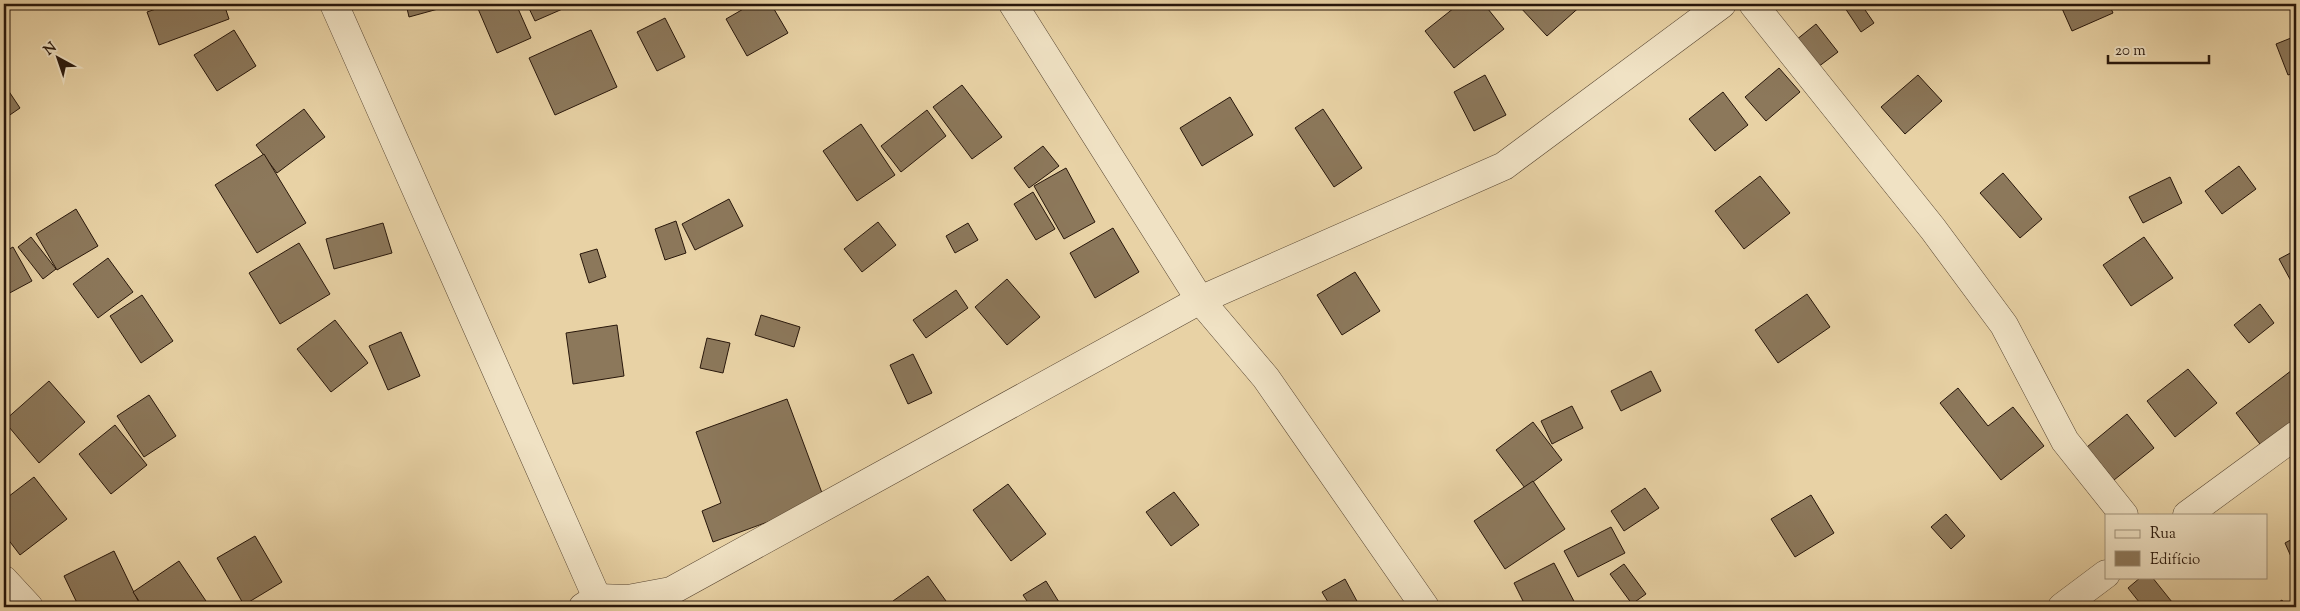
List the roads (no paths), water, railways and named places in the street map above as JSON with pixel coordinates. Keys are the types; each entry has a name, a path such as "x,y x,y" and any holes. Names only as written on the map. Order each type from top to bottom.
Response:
{"street":[{"path":"334,4 590,603 671,592 1200,300 1504,166 1722,4"},
{"path":"1013,4 1200,300 1266,378 1425,607"},
{"path":"1753,4 1933,229 2004,325 2065,441 2123,514"},
{"path":"2188,514 2296,435"},
{"path":"2062,607 2105,575"},
{"path":"4,580 29,607"}]}
